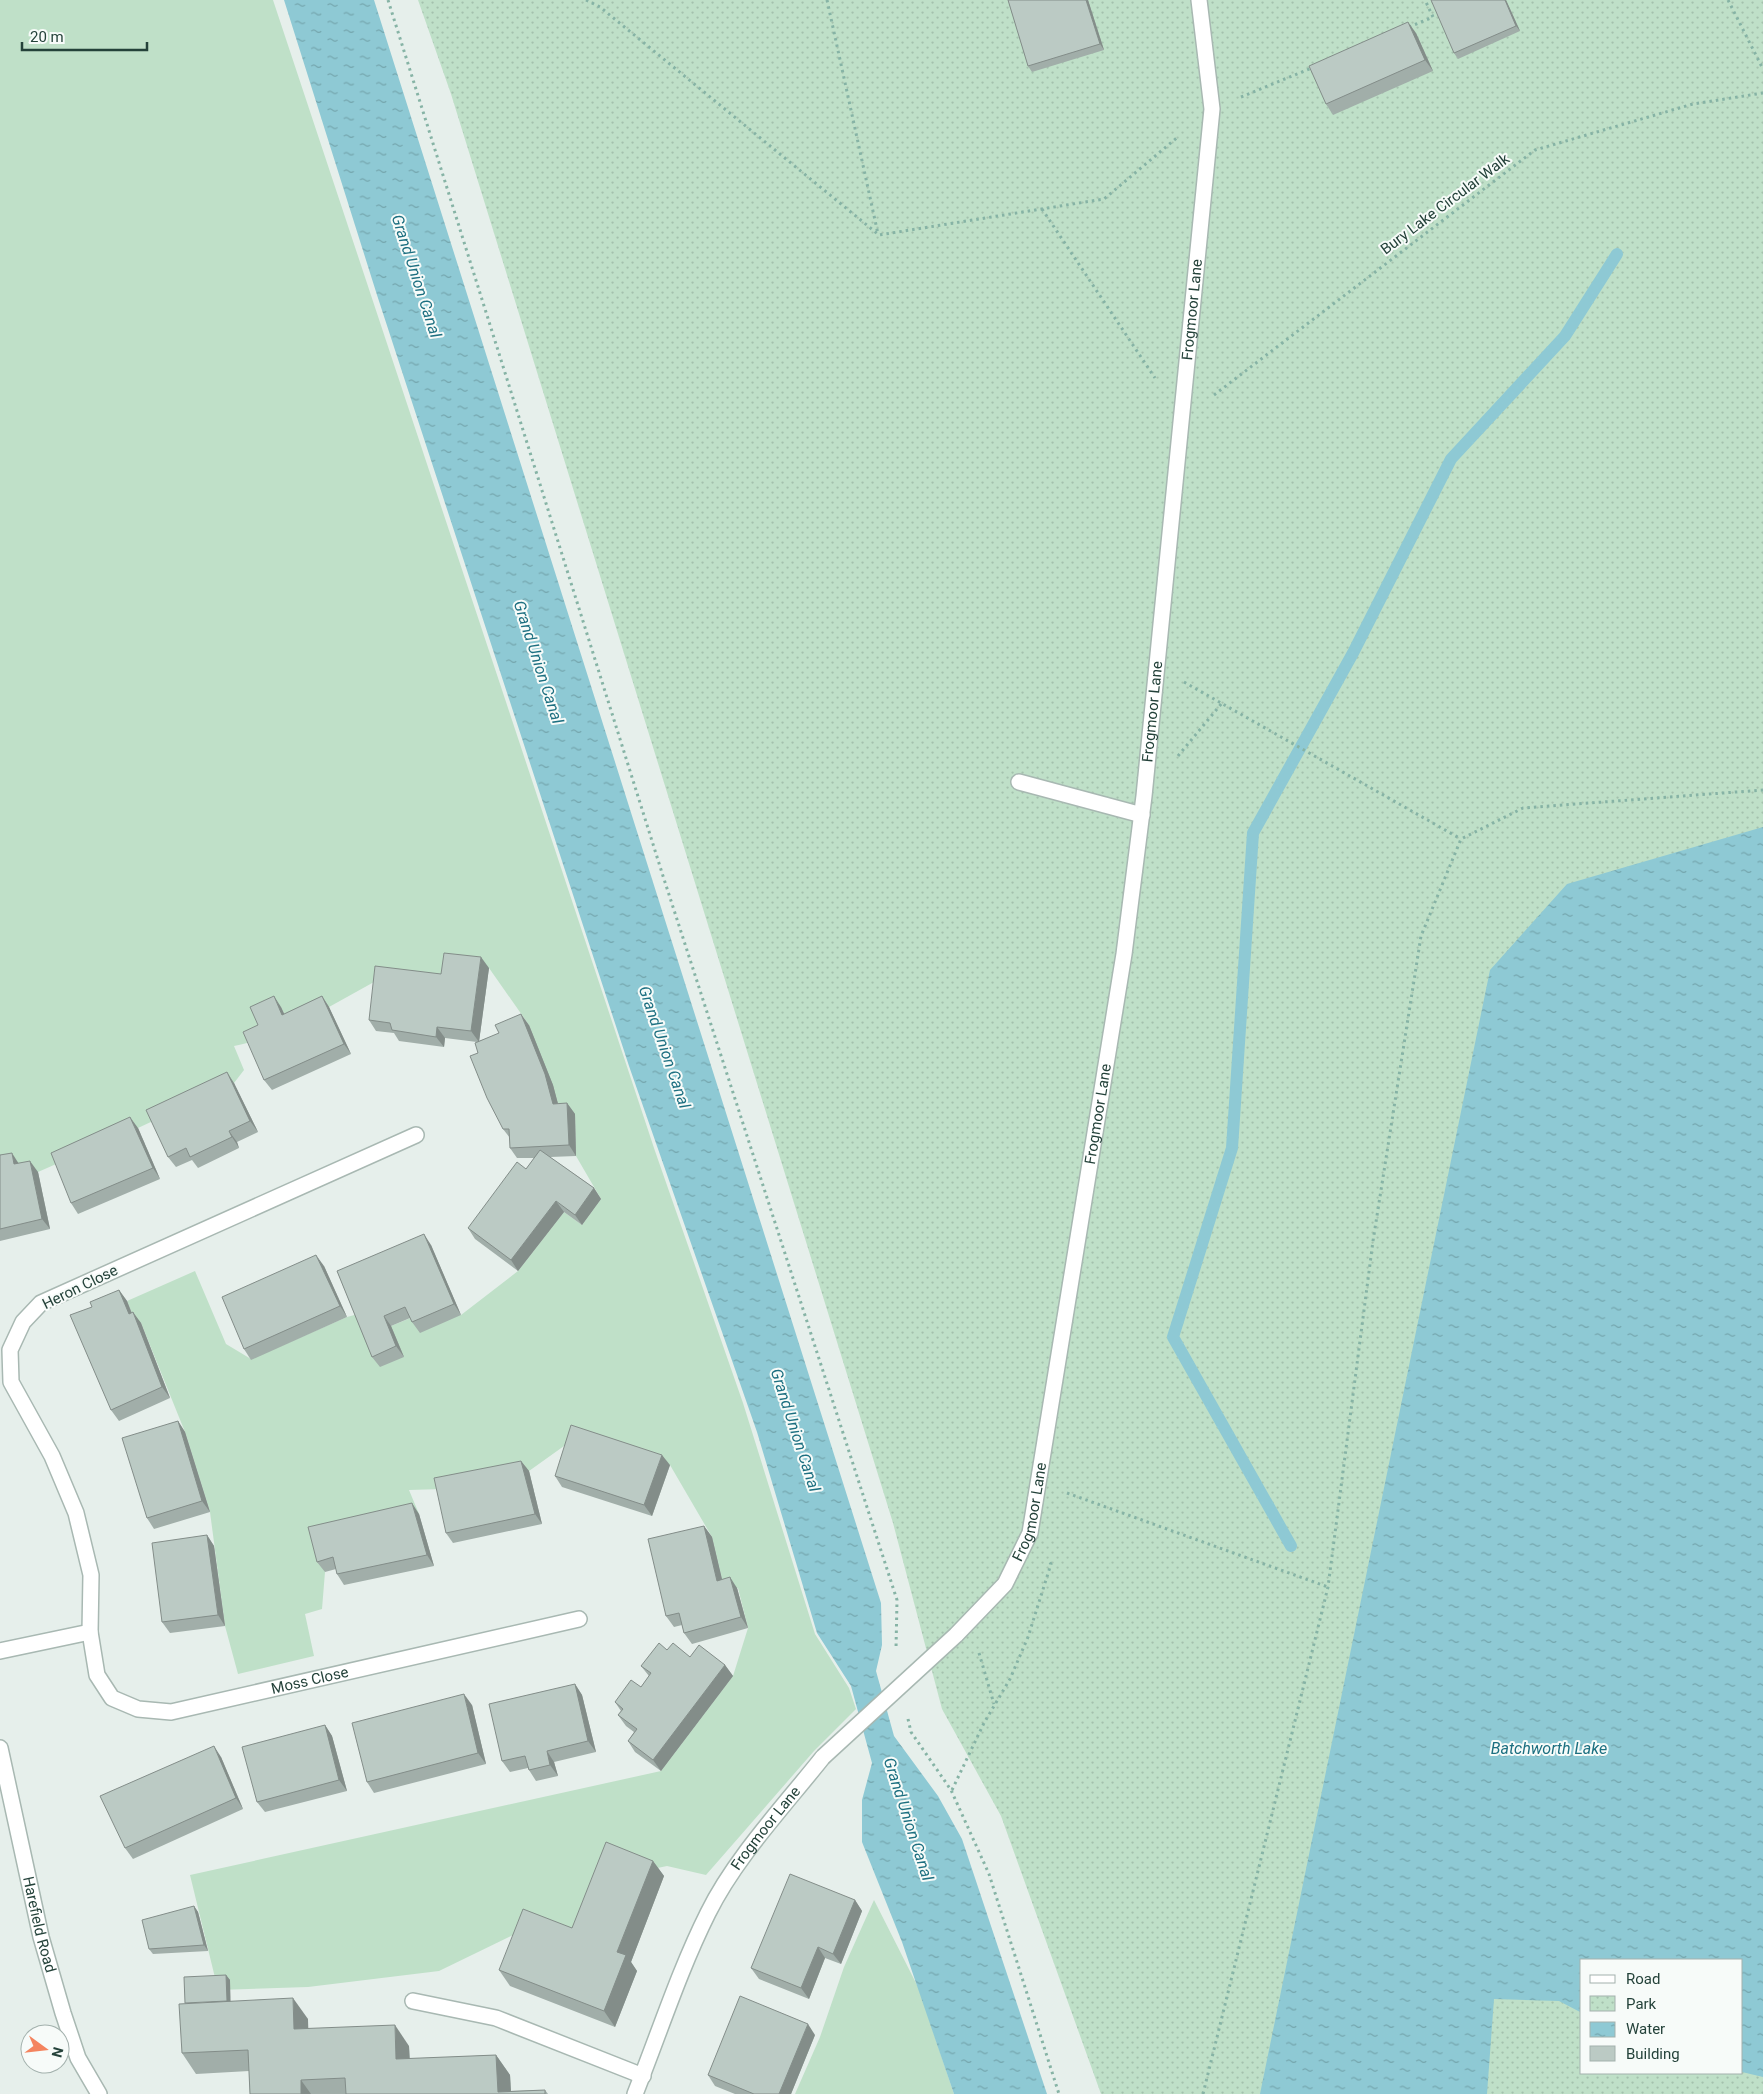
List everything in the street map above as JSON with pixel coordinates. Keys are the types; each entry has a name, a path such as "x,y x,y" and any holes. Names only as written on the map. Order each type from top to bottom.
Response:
{"street":[{"name":"Frogmoor Lane","path":"636,2094 685,1965 708,1912 737,1865 823,1757 956,1635 1005,1584 1030,1533 1124,954 1142,815 1212,109 1199,0"},
{"path":"1019,782 1142,815"},
{"name":"Heron Close","path":"90,1632 91,1575 76,1513 52,1456 11,1382 10,1350 23,1322 41,1303 416,1135"},
{"name":"Moss Close","path":"90,1632 97,1675 112,1698 138,1709 171,1712 579,1619"},
{"path":"0,1651 90,1632"},
{"name":"Harefield Road","path":"0,1748 42,1937 63,2013 78,2058 99,2094"},
{"path":"412,2001 496,2018 643,2076"}],"path":[{"path":"388,0 663,876 897,1600 896,1655"},
{"path":"586,0 600,6 879,234 1104,199 1212,109 1323,63"},
{"path":"827,0 879,234"},
{"path":"1405,28 1433,17 1425,0"},
{"path":"1728,0 1763,69"},
{"name":"Bury Lake Circular Walk","path":"1182,419 1535,150 1693,104 1763,92"},
{"path":"1042,209 1155,378"},
{"path":"1157,667 1461,840"},
{"path":"1144,796 1222,703"},
{"path":"1203,2094 1328,1587 1373,1241 1421,936 1461,840 1523,808 1763,790"},
{"path":"1038,1483 1328,1587"},
{"path":"951,1790 994,1705 1010,1679 1028,1637 1051,1564 1030,1533"},
{"path":"970,1621 994,1705"},
{"path":"907,1712 911,1732 951,1790 989,1874 1059,2094"}],"green space":[{"path":"0,0 273,0 655,1151 743,1403 815,1634 849,1688 856,1709 814,1751 706,1875 667,1866 648,1870 583,1944 534,1925 439,1971 308,1987 218,1990 190,1875 661,1771 733,1676 748,1628 738,1588 725,1592 712,1537 670,1465 578,1436 529,1471 442,1489 409,1490 419,1514 315,1538 325,1572 322,1609 305,1614 314,1656 238,1674 225,1626 210,1512 185,1432 141,1323 136,1325 127,1301 195,1271 226,1344 251,1359 358,1314 391,1326 413,1317 461,1315 518,1271 564,1212 582,1225 601,1199 576,1156 575,1114 561,1115 529,1025 489,968 449,985 383,977 290,1026 281,1007 265,1035 254,1041 234,1046 244,1070 234,1083 38,1172 21,1175 0,1167"},
{"path":"418,0 1763,0 1763,2094 1101,2094 1001,1816 942,1709 893,1523 451,94"},
{"path":"874,1900 919,1989 954,2094 795,2094 820,2037 844,1967"}],"water":[{"name":"Grand Union Canal","path":"284,0 374,0 881,1603 882,1645 876,1671 894,1736 938,1796 962,1839 1047,2094 954,2094 902,1942 862,1842 862,1800 872,1763 851,1686 817,1633 757,1432 629,1066 377,295"},
{"name":"Batchworth Lake","path":"1763,827 1763,2077 1743,2072 1743,1959 1580,1959 1580,2012 1559,2001 1494,1999 1487,2094 1260,2094 1490,970 1567,884"}],"building":[{"path":"1008,0 1086,0 1100,44 1028,66"},
{"path":"1431,0 1505,0 1516,26 1454,53"},
{"path":"1408,22 1425,60 1326,104 1309,66"},
{"path":"444,953 481,957 471,1031 437,1027 436,1037 392,1030 390,1023 369,1020 375,966 441,974"},
{"path":"274,996 282,1015 322,996 344,1044 264,1080 243,1032 258,1025 250,1007"},
{"path":"521,1014 545,1074 553,1104 567,1103 569,1145 510,1148 509,1129 503,1129 487,1098 470,1056 478,1053 475,1043 499,1033 495,1025"},
{"path":"227,1072 250,1121 229,1131 232,1137 190,1157 186,1148 168,1157 146,1110"},
{"path":"130,1117 153,1168 71,1203 51,1153"},
{"path":"540,1150 594,1188 575,1215 556,1201 511,1260 468,1228 517,1162 526,1169"},
{"path":"12,1153 14,1164 30,1161 42,1219 0,1229 0,1155"},
{"path":"424,1234 454,1304 412,1322 405,1307 384,1316 396,1346 372,1357 337,1271"},
{"path":"316,1255 340,1306 244,1349 222,1297"},
{"path":"119,1290 129,1314 133,1312 162,1387 111,1410 70,1315 92,1307 90,1302"},
{"path":"178,1421 202,1501 147,1518 122,1438"},
{"path":"571,1425 662,1455 644,1505 555,1476"},
{"path":"521,1461 535,1514 446,1533 434,1478"},
{"path":"412,1503 427,1555 337,1574 333,1557 317,1562 308,1527"},
{"path":"704,1526 717,1581 730,1577 741,1617 684,1633 679,1613 666,1616 648,1539"},
{"path":"207,1535 218,1615 162,1622 152,1543"},
{"path":"659,1643 667,1650 673,1643 690,1657 699,1645 725,1665 653,1760 628,1741 637,1729 618,1715 623,1709 615,1702 631,1680 641,1687 651,1673 641,1666"},
{"path":"575,1684 588,1741 547,1751 550,1765 529,1770 525,1756 502,1761 489,1704"},
{"path":"464,1694 478,1753 367,1782 352,1723"},
{"path":"325,1725 339,1780 257,1802 242,1747"},
{"path":"214,1746 236,1798 125,1848 100,1796"},
{"path":"606,1842 653,1861 617,1952 626,1955 604,2011 499,1970 523,1909 572,1928"},
{"path":"790,1874 855,1900 833,1954 818,1947 801,1988 751,1968"},
{"path":"194,1906 204,1945 149,1949 142,1920"},
{"path":"226,1975 227,2001 185,2003 184,1977"},
{"path":"740,1996 808,2024 779,2094 754,2094 708,2075"},
{"path":"293,1998 294,2029 395,2025 396,2059 496,2055 498,2092 545,2090 545,2094 346,2094 345,2078 301,2080 301,2094 250,2094 248,2050 182,2053 179,2004"}],"waterway":[{"path":"1291,1546 1173,1337 1232,1148 1253,833 1353,653 1451,459 1565,336 1617,254"}]}
